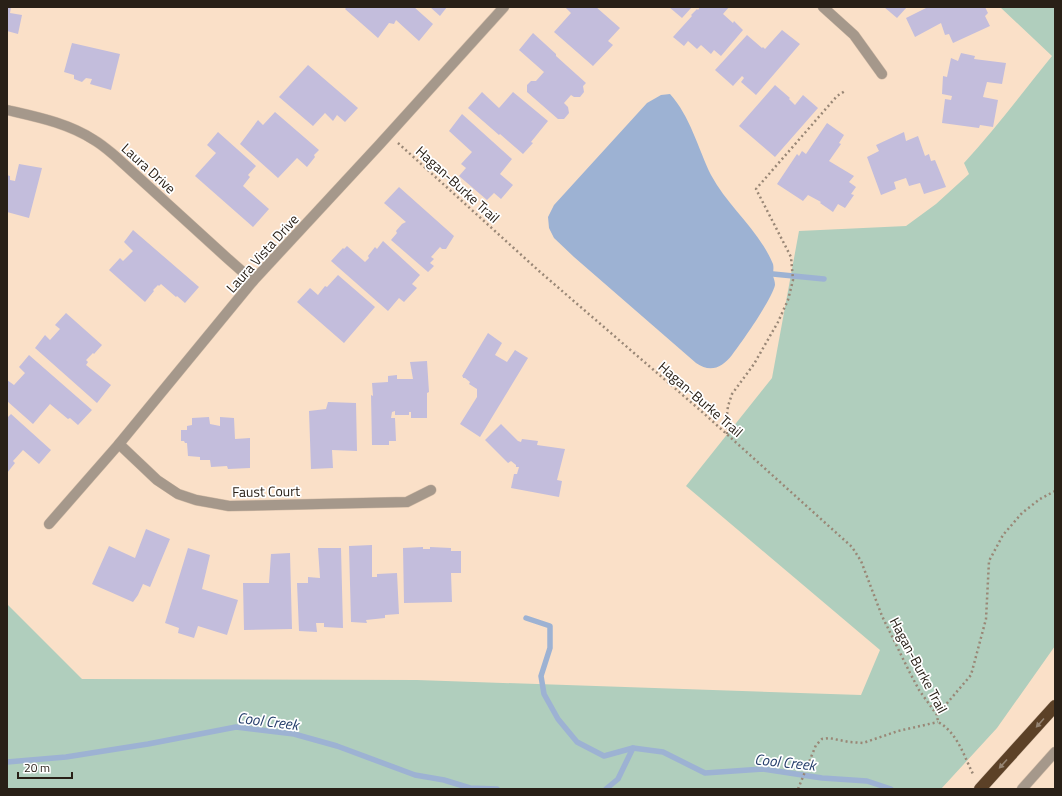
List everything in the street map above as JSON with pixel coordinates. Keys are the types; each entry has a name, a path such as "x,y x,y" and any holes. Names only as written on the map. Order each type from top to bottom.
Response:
{"highway":[{"path":"980,789 1055,706"}],"street":[{"name":"Laura Vista Drive","path":"49,524 118,444 253,281 389,135 504,7"},
{"path":"823,7 854,35 882,74"},
{"name":"Laura Drive","path":"7,110 52,121 95,140 114,155 253,281"},
{"name":"Faust Court","path":"118,444 156,480 178,494 196,500 229,506 407,502 431,490"},
{"path":"1022,789 1052,756"}],"path":[{"path":"727,435 726,424 728,406 732,394 754,364 778,322 788,300 792,280 793,270 791,257 756,189 837,96 845,92"},
{"name":"Hagan-Burke Trail","path":"389,135 540,271 852,547 861,561 882,616 910,674 919,690 937,715 938,722"},
{"path":"937,715 971,675 986,619 989,561 1003,535 1022,513 1055,491"},
{"name":"Hagan-Burke Trail","path":"798,789 816,745 822,739 828,738 849,742 863,742 898,731 938,722 946,726 955,739 974,776"}],"green space":[{"path":"1000,7 1055,7 1055,646 997,728 941,789 7,789 7,604 82,679 417,680 861,695 880,650 686,486 772,378 799,231 906,226 936,204 969,174 964,163 998,124 1052,56"}],"water":[{"path":"670,94 683,112 711,175 718,187 760,240 773,264 775,285 763,310 732,355 716,368 706,368 696,363 574,257 554,238 549,228 548,217 554,205 647,103 661,95"}],"building":[{"path":"7,7 11,7 10,13 22,15 18,34 7,31"},
{"path":"347,7 414,7 433,24 419,41 396,20 394,24 389,23 378,38 345,9"},
{"path":"430,7 447,7 440,16"},
{"path":"565,7 596,7 620,28 608,41 613,45 593,66 554,32 571,13"},
{"path":"669,7 692,7 682,18"},
{"path":"700,7 729,7 723,14 733,23 734,21 743,30 721,56 714,50 711,54 701,45 697,49 688,41 684,46 673,37 692,16 691,15"},
{"path":"884,7 907,7 897,18"},
{"path":"928,7 985,7 988,13 985,16 990,26 953,43 949,34 945,35 941,23 915,37 906,18"},
{"path":"782,30 800,44 756,95 741,82 744,78 742,76 733,86 715,70 747,35 765,49"},
{"path":"533,33 586,83 583,86 584,92 580,97 574,97 571,95 564,103 568,107 569,113 564,119 558,119 527,92 527,85 531,81 536,81 544,72 519,50"},
{"path":"72,43 120,54 111,90 90,84 92,79 86,78 82,82 74,79 74,75 64,72"},
{"path":"961,53 975,56 974,59 1006,63 1002,84 987,82 983,97 998,100 993,127 980,125 979,128 942,123 945,99 951,100 952,96 942,94 943,76 947,77 951,58 958,61"},
{"path":"308,65 358,108 345,122 337,115 333,121 325,113 313,126 279,97"},
{"path":"775,85 790,98 789,99 795,105 803,95 818,108 775,157 739,126"},
{"path":"482,92 499,108 513,92 548,121 531,142 533,143 523,154 468,108"},
{"path":"275,112 319,150 314,155 315,157 307,167 297,158 278,178 240,144 258,120 263,125"},
{"path":"462,114 512,159 500,174 513,185 501,199 494,193 487,200 459,176 466,168 461,164 472,152 449,131"},
{"path":"827,123 844,135 839,143 841,144 829,161 854,176 849,182 856,187 851,194 854,195 845,208 838,204 833,212 820,203 821,202 808,195 803,201 777,184 797,154 799,156 802,151 806,154"},
{"path":"218,132 256,166 248,175 250,177 243,186 269,209 253,227 195,176 216,153 207,145"},
{"path":"904,132 906,141 918,136 925,156 929,154 931,161 935,160 946,187 924,194 920,183 909,186 906,178 894,182 896,189 881,195 867,157 879,151 876,145"},
{"path":"19,164 42,168 29,218 7,212 7,175 10,176 10,180 15,181"},
{"path":"399,187 454,236 446,249 442,249 440,247 431,257 434,259 430,263 434,266 428,272 391,240 397,233 396,231 406,222 384,203"},
{"path":"133,230 199,287 185,303 161,284 153,290 154,291 145,302 109,270 120,258 123,261 133,251 124,242"},
{"path":"383,241 420,275 412,284 417,288 404,302 399,298 388,311 331,261 343,248 344,249 347,246 365,262 375,247 377,249"},
{"path":"338,275 375,307 344,343 297,302 310,288 318,295 325,286 327,287"},
{"path":"66,313 102,345 86,360 88,362 86,365 111,385 97,403 35,348 45,335 50,340 60,329 55,325"},
{"path":"488,333 502,343 495,355 507,362 515,350 528,358 480,437 460,424 477,397 477,389 469,384 470,382 462,376"},
{"path":"29,355 92,410 78,425 50,404 33,424 7,401 7,380 14,385 25,373 19,367"},
{"path":"427,361 429,392 427,393 427,418 411,418 411,412 409,412 409,415 395,415 395,411 392,412 391,418 395,418 396,441 389,441 389,445 372,445 372,383 388,382 388,376 397,375 397,379 413,379 410,362"},
{"path":"328,402 356,403 357,451 332,450 333,468 311,469 309,411 326,409"},
{"path":"11,414 51,450 39,464 23,450 13,461 15,463 7,473 7,418"},
{"path":"209,417 210,424 220,426 220,417 234,418 235,439 250,438 250,468 228,469 227,466 211,467 210,460 200,460 200,457 188,456 187,443 181,441 181,430 187,430 187,426 192,425 192,418"},
{"path":"501,424 518,441 521,442 522,439 538,441 537,445 565,449 557,480 562,481 559,497 511,488 514,474 517,474 519,467 516,467 516,465 511,461 508,463 485,440"},
{"path":"146,529 170,539 150,587 143,584 133,602 92,584 109,546 135,558"},
{"path":"372,545 372,577 377,577 377,574 397,573 399,614 385,615 385,618 366,620 367,623 351,622 349,546"},
{"path":"423,547 423,549 430,549 430,547 451,548 451,551 461,551 461,573 451,573 452,602 404,603 403,548"},
{"path":"188,548 210,555 202,589 238,600 227,635 198,626 194,638 178,633 179,628 165,623"},
{"path":"318,548 341,548 343,628 324,627 324,623 316,623 317,632 299,631 297,583 308,583 308,577 320,578"},
{"path":"290,553 292,629 244,630 243,583 269,583 271,554"}],"waterway":[{"path":"773,274 824,279"},
{"name":"Cool Creek","path":"526,618 550,626 550,648 541,676 544,694 558,719 577,742 604,756 633,748 663,752 705,773 763,769 822,778 867,781 891,789"},
{"name":"Cool Creek","path":"7,762 66,757 148,744 236,727 294,734 337,746 415,775 444,780 470,788 497,789"},
{"name":"Cool Creek","path":"606,789 618,779 633,748"}]}
